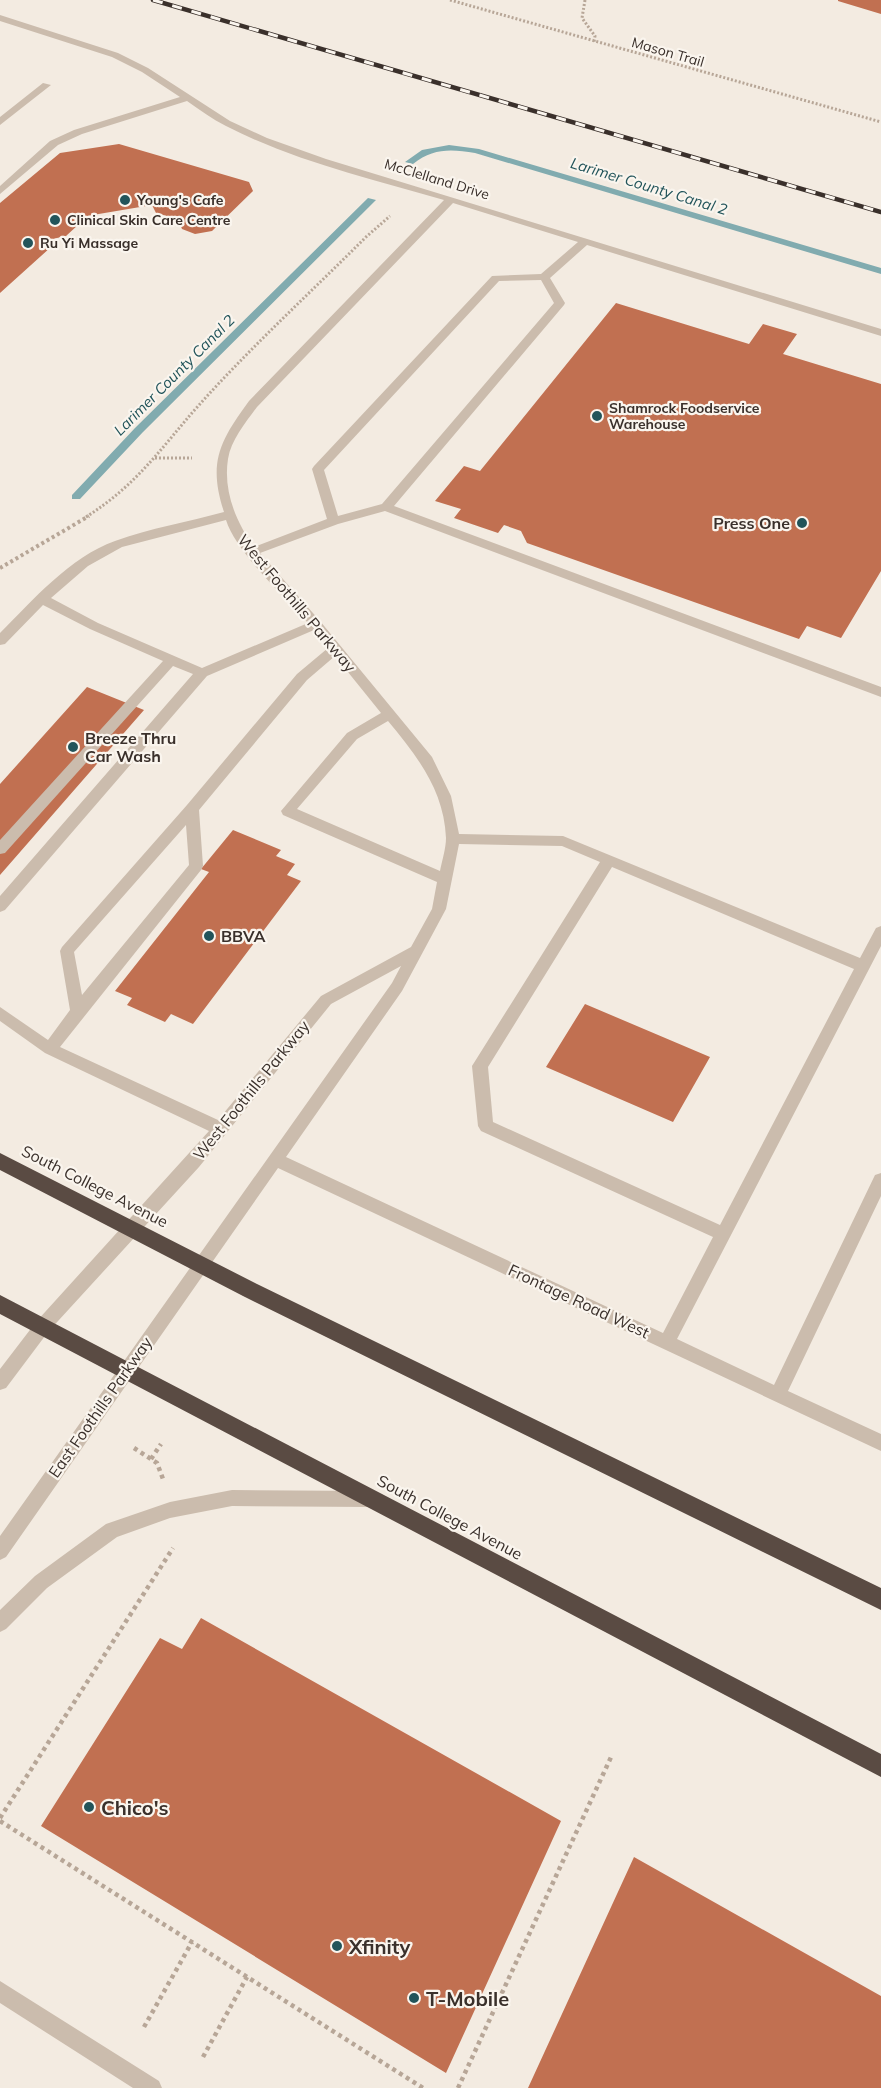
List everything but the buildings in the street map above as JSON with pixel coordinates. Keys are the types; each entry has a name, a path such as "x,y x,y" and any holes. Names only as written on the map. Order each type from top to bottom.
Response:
{"highway":[{"name":"South College Avenue","path":"0,1161 202,1265 881,1599"},
{"name":"South College Avenue","path":"0,1304 881,1766"}],"street":[{"name":"McClelland Drive","path":"0,18 115,55 145,70 227,123 262,140 322,161 881,333"},
{"path":"0,122 46,85"},
{"path":"0,191 54,143 78,132 188,98"},
{"name":"West Foothills Parkway","path":"202,1265 397,987 439,909 453,839 444,796 427,760 316,624 235,530 222,489 222,458 235,428 253,404 451,199"},
{"path":"334,521 318,469 496,278 544,277 585,241"},
{"path":"252,552 334,521 386,507 560,303 544,277"},
{"path":"386,507 881,692"},
{"path":"0,641 42,599 84,563 118,544 229,515"},
{"path":"42,599 94,626 202,674"},
{"path":"0,906 202,674 316,624"},
{"path":"78,1011 67,951 192,809 302,677 336,648"},
{"path":"0,849 171,660"},
{"path":"390,714 352,736 288,811 445,879"},
{"path":"50,1049 78,1011 196,866 192,809"},
{"path":"453,839 564,841 863,966"},
{"path":"609,860 480,1066 486,1126 723,1234"},
{"path":"667,1342 881,932"},
{"name":"West Foothills Parkway","path":"132,1228 192,1162 326,1000 414,952"},
{"path":"0,1013 50,1049 219,1128"},
{"name":"Frontage Road West","path":"276,1160 881,1443"},
{"path":"778,1394 881,1180"},
{"path":"0,1382 42,1327 132,1228"},
{"name":"East Foothills Parkway","path":"0,1551 202,1265"},
{"path":"0,1623 41,1582 112,1530 170,1510 232,1498 370,1499"},
{"path":"0,1991 152,2088"}],"path":[{"name":"Mason Trail","path":"450,0 881,122"},
{"path":"585,0 582,18 595,36 594,42"},
{"path":"0,568 99,509 126,488 198,406 391,214"},
{"path":"154,458 222,458"},
{"path":"151,1459 161,1444"},
{"path":"134,1448 157,1463 165,1485"},
{"path":"173,1548 0,1819 423,2088"},
{"path":"458,2088 612,1755"},
{"path":"144,2027 192,1942"},
{"path":"203,2056 247,1977"}],"waterway":[{"name":"Larimer County Canal 2","path":"410,162 433,149 458,148 476,151 881,271"},
{"name":"Larimer County Canal 2","path":"76,497 139,430 371,200"}],"railway":[{"path":"153,0 881,212"}],"place":[{"name":"Young's Cafe","path":"125,200"},
{"name":"Clinical Skin Care Centre","path":"55,220"},
{"name":"Ru Yi Massage","path":"28,243"},
{"name":"Shamrock Foodservice Warehouse","path":"597,416"},
{"name":"Press One","path":"802,523"},
{"name":"Breeze Thru Car Wash","path":"73,747"},
{"name":"BBVA","path":"209,936"},
{"name":"Chico's","path":"89,1807"},
{"name":"Xfinity","path":"337,1946"},
{"name":"T-Mobile","path":"414,1998"}]}
